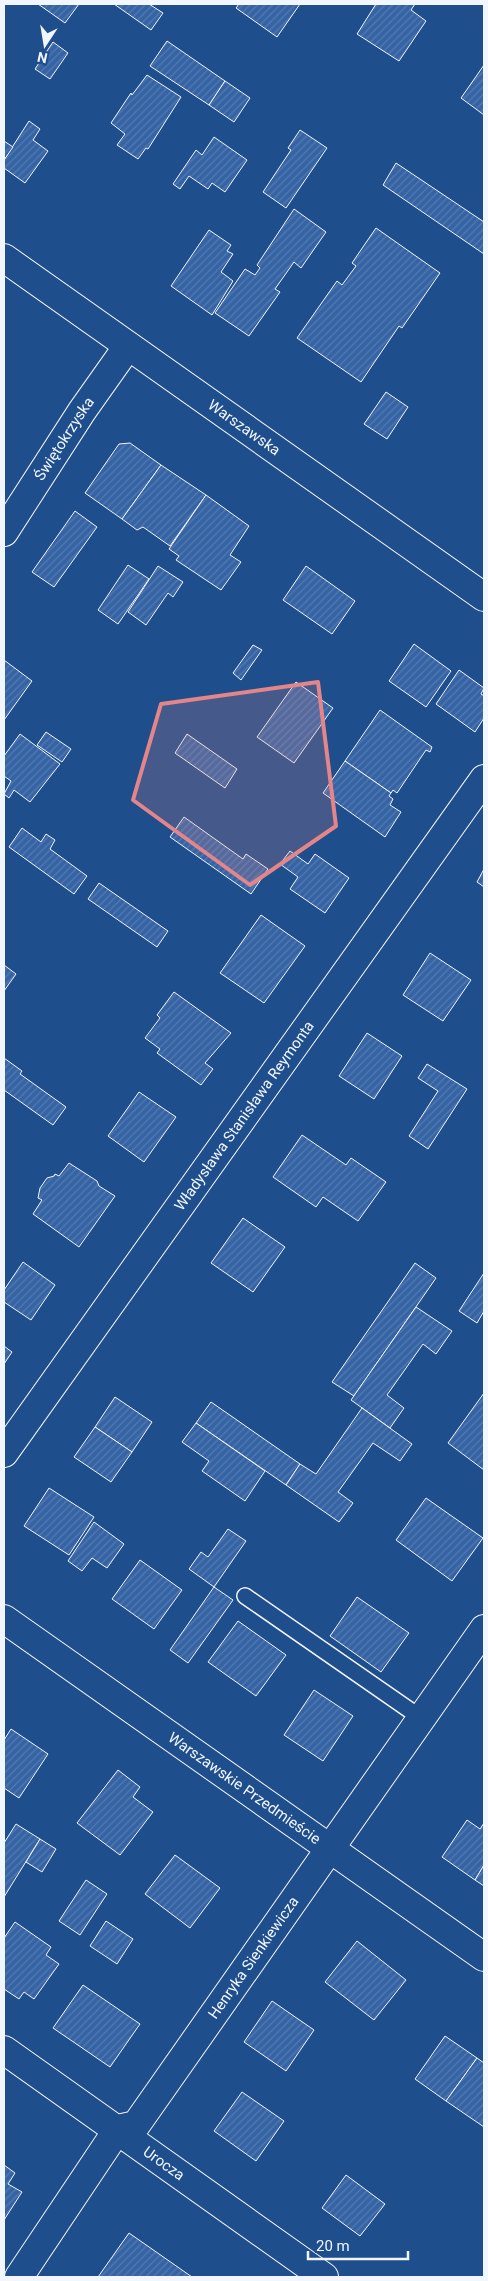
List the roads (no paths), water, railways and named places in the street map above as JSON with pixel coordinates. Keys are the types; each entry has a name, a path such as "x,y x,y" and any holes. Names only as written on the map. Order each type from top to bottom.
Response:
{"street":[{"name":"Warszawska","path":"4,258 484,597"},
{"name":"Świętokrzyska","path":"4,532 82,411 128,346"},
{"name":"Władysława Stanisława Reymonta","path":"4,1453 484,779"},
{"name":"Warszawskie Przedmieście","path":"4,1619 484,1957"},
{"name":"Henryka Sienkiewicza","path":"118,2129 136,2125 331,1850 484,1629"},
{"name":"Urocza","path":"4,2050 118,2129 324,2277"},
{"path":"19,2277 118,2129"}],"lane":[{"path":"246,1596 421,1718"}]}
